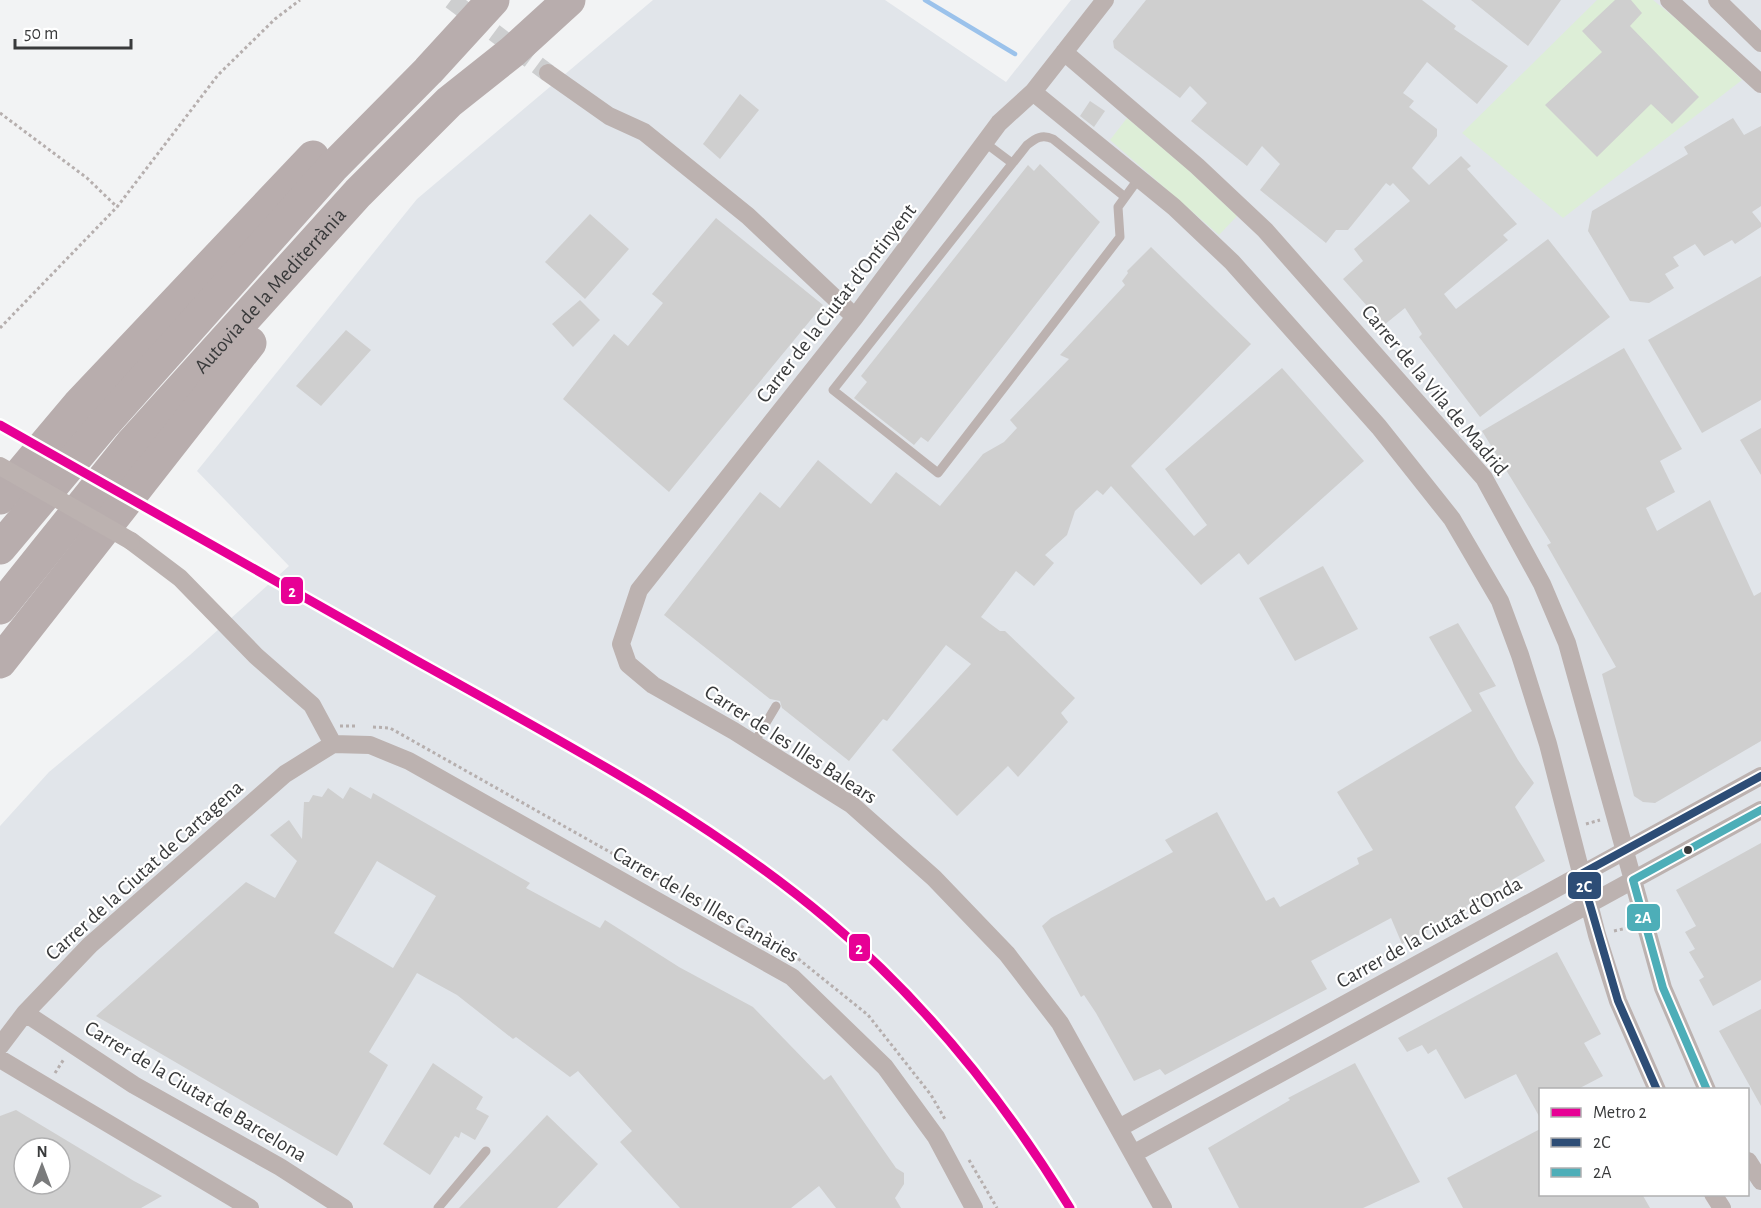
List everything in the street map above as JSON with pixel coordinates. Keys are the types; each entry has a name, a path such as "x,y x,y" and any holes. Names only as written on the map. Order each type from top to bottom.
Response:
{"highway":[{"path":"0,498 79,404 317,153 416,54 492,0"},
{"name":"Autovia de la Mediterrània","path":"0,548 105,423 332,168 428,71 492,0"},
{"name":"Autovia de la Mediterrània","path":"0,608 132,444 358,193 449,102 512,52 569,0"},
{"path":"0,662 266,322 372,207 460,118 512,52"}],"street":[{"name":"Carrer de la Ciutat d'Ontinyent","path":"621,644 639,590 855,318 999,123 1033,92 1105,0"},
{"path":"1669,0 1761,84"},
{"path":"1718,0 1761,43"},
{"name":"Carrer de la Vila de Madrid","path":"1064,52 1197,166 1265,230 1484,478 1542,584 1568,643 1663,988 1707,1088"},
{"path":"548,74 609,116 644,132 748,216 855,318"},
{"path":"1033,92 1139,178 1232,262 1379,427 1452,519 1500,601 1548,744 1597,935 1618,1001 1656,1088"},
{"path":"0,466 131,541 180,579 256,656 312,705 333,744"},
{"name":"Carrer de les Illes Balears","path":"621,644 628,664 654,685 754,743 852,805 934,878 1007,954 1060,1023 1162,1208"},
{"name":"Carrer de la Ciutat de Cartagena","path":"0,1046 25,1013 90,945 285,774 333,744"},
{"name":"Carrer de les Illes Canàries","path":"333,744 370,745 409,761 792,977 885,1066 936,1137 967,1205"},
{"name":"Carrer de la Ciutat d’Onda","path":"1119,1128 1761,776"},
{"path":"1133,1154 1761,810"},
{"name":"Carrer de la Ciutat de Barcelona","path":"25,1013 134,1084 280,1167 344,1208"},
{"path":"0,1059 250,1208"},
{"path":"1749,1163 1761,1181"}],"lane":[{"path":"1125,197 1046,136 1037,137 1012,163 833,390 938,473 1120,237 1118,207 1139,178"},
{"path":"984,142 1012,163"},
{"path":"754,743 776,706"},
{"path":"438,1208 486,1151"}],"path":[{"path":"0,328 117,207 218,75 274,19 300,0"},
{"path":"0,114 87,178 117,207"},
{"path":"1570,829 1616,816"},
{"path":"1597,935 1644,924"},
{"path":"47,1087 72,1044"}],"shaded area":[{"path":"653,0 885,0 1006,82 1071,0 1761,0 1761,1208 0,1208 0,826 49,772 190,655 289,566 197,471 417,199"}],"green space":[{"path":"1597,0 1653,0 1696,35 1742,80 1563,218 1462,133"},
{"path":"1127,118 1185,167 1237,216 1219,235 1110,140"}],"building":[{"path":"1146,0 1422,0 1456,26 1454,29 1508,66 1477,104 1427,62 1403,93 1414,101 1409,107 1437,129 1437,136 1412,168 1429,185 1461,156 1471,166 1467,169 1517,224 1503,235 1508,240 1444,294 1456,309 1548,239 1610,317 1480,417 1419,337 1422,334 1405,308 1384,325 1343,279 1363,261 1354,249 1410,201 1393,183 1390,186 1386,183 1348,230 1336,230 1326,243 1260,190 1280,164 1262,146 1247,166 1191,121 1207,103 1190,86 1180,98 1114,48 1113,41"},
{"path":"1471,0 1561,0 1528,46"},
{"path":"1615,0 1631,0 1642,13 1630,26 1699,97 1672,124 1651,104 1597,157 1545,105 1602,52 1582,31"},
{"path":"740,94 759,110 720,159 703,144"},
{"path":"1090,101 1105,111 1094,127 1080,116"},
{"path":"1733,118 1744,135 1761,126 1761,206 1752,212 1761,223 1761,227 1735,244 1732,240 1704,256 1695,244 1673,257 1679,266 1665,274 1674,288 1649,303 1630,301 1588,231 1592,211 1688,154 1684,147"},
{"path":"1040,164 1100,222 928,442 921,437 914,445 854,398 867,382 861,376 1028,165 1034,171"},
{"path":"590,214 629,249 585,299 545,262"},
{"path":"716,218 823,305 669,492 563,399 614,334 628,346 663,303 652,294"},
{"path":"1151,247 1251,344 1131,466 1194,536 1207,525 1165,469 1282,368 1364,461 1248,565 1239,553 1201,585 1111,486 1103,495 1097,490 1075,511 1067,535 1045,555 1054,563 1034,586 1016,571 981,617 1000,631 1005,631 1075,698 1061,713 1068,722 1018,777 1008,766 957,816 892,750 971,664 946,645 887,721 883,719 849,761 782,708 780,701 770,699 664,615 760,492 780,508 818,460 871,504 896,472 940,506 983,454 1004,442 1017,428 1010,420 1069,359 1060,355 1125,285 1122,281 1127,271"},
{"path":"1761,276 1761,400 1702,433 1648,340"},
{"path":"580,300 600,320 573,347 552,324"},
{"path":"346,330 371,350 321,406 296,386"},
{"path":"1624,348 1682,449 1660,461 1675,492 1646,508 1657,531 1710,500 1754,596 1761,592 1761,741 1655,803 1643,802 1634,796 1602,674 1616,667 1547,545 1551,543 1482,431"},
{"path":"1761,428 1761,475 1740,440"},
{"path":"1323,566 1358,629 1295,661 1259,598"},
{"path":"1458,623 1496,686 1479,693 1534,783 1515,807 1545,861 1466,906 1468,909 1402,944 1391,918 1311,961 1327,989 1165,1075 1160,1069 1134,1081 1096,1013 1084,995 1081,997 1042,926 1051,918 1173,852 1165,840 1217,812 1266,901 1274,897 1280,907 1359,864 1357,858 1373,850 1337,792 1472,711 1429,637"},
{"path":"350,787 371,799 373,793 530,883 526,888 600,928 605,920 679,967 753,1007 824,1080 831,1075 896,1168 904,1173 904,1184 895,1198 901,1208 836,1208 819,1186 791,1208 680,1208 620,1142 632,1131 578,1071 570,1077 516,1037 513,1039 457,995 417,973 369,1052 388,1065 337,1156 96,1016 246,882 275,898 297,861 270,835 289,820 302,839 304,802 309,802 313,795 322,797 328,788 343,799","holes":["377,861 436,896 393,968 334,933"]},
{"path":"1761,843 1761,980 1713,1006 1699,980 1704,977 1689,952 1695,949 1685,932 1696,926 1676,890"},
{"path":"1557,952 1601,1034 1584,1043 1603,1076 1580,1088 1539,1088 1539,1116 1516,1074 1465,1099 1436,1049 1428,1054 1422,1045 1407,1052 1398,1038"},
{"path":"1761,1009 1761,1106 1719,1031"},
{"path":"433,1063 483,1097 476,1109 489,1116 475,1140 461,1132 459,1138 455,1136 430,1175 383,1144"},
{"path":"1355,1063 1420,1182 1363,1208 1239,1208 1208,1148 1290,1100 1288,1098"},
{"path":"16,1110 59,1136 12,1136 12,1196 72,1196 72,1144 162,1196 141,1208 0,1208 0,1116"},
{"path":"547,1115 598,1164 557,1208 459,1208"},
{"path":"1539,1130 1539,1196 1643,1196 1650,1208 1463,1208 1447,1178"}],"waterway":[{"path":"925,0 1015,54"}],"tunnel":[{"path":"451,0 548,73"}],"metro line":[{"name":"2","path":"0,425 629,781 681,813 781,882 864,951 930,1019 990,1091 1045,1168 1070,1208"}],"transit line":[{"name":"2C","path":"1656,1088 1618,1001 1581,874 1761,776"},
{"name":"2A","path":"1706,1088 1663,988 1633,880 1761,810"}]}
